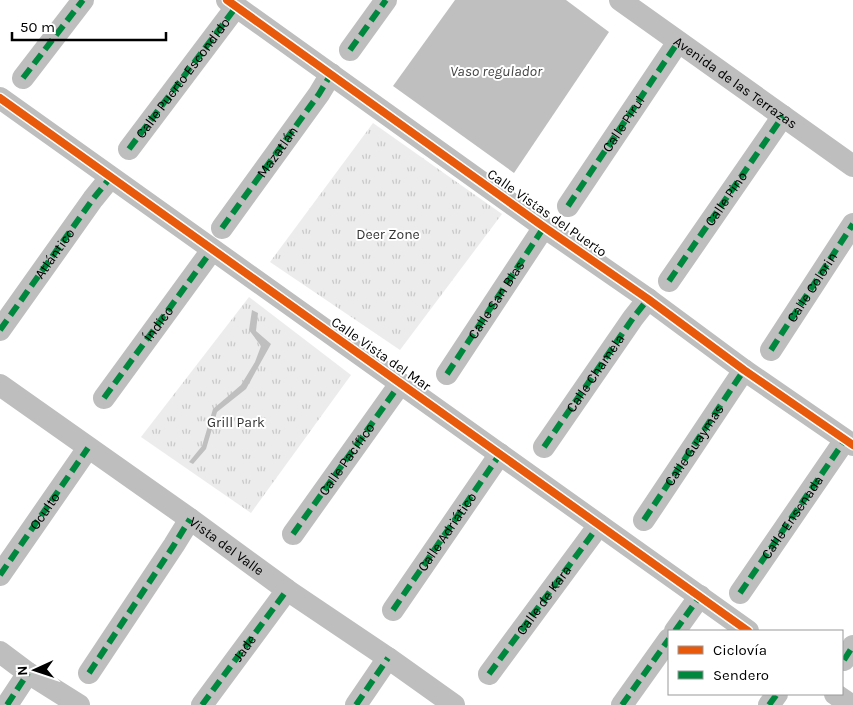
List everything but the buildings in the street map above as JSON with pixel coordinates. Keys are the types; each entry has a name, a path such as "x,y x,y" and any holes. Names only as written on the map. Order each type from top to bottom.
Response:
{"street":[{"path":"23,78 83,0"},
{"path":"350,50 386,0"},
{"name":"Avenida de las Terrazas","path":"620,0 853,166"},
{"name":"Calle Vistas del Puerto","path":"232,4 648,299 744,370 849,442"},
{"name":"Calle Puerto Escondido","path":"130,149 232,4"},
{"name":"Calle Pirul","path":"568,206 678,42"},
{"name":"Mazatlán","path":"222,228 319,94 331,74"},
{"name":"Calle Vista del Mar","path":"1,101 747,630"},
{"name":"Calle Pino","path":"669,281 783,116"},
{"name":"Atlántico","path":"0,330 110,178"},
{"name":"Calle Colorin","path":"771,350 853,224"},
{"name":"Calle San Blas","path":"448,374 544,227"},
{"name":"Índico","path":"104,398 212,250"},
{"name":"Calle Chamela","path":"544,447 648,299"},
{"name":"Calle Guaymas","path":"644,520 744,370"},
{"name":"Calle Pacífico","path":"293,534 400,384"},
{"name":"Vista del Valle","path":"0,385 287,590 454,705"},
{"name":"Calle Ensenada","path":"740,593 849,442"},
{"name":"Oculto","path":"0,575 88,448"},
{"name":"Calle Adriático","path":"393,610 500,454"},
{"path":"89,673 190,519"},
{"name":"Calle de Kara","path":"489,674 599,525"},
{"name":"Jade","path":"202,705 287,590"},
{"path":"676,630 700,596"},
{"path":"622,705 668,640"},
{"path":"0,652 28,673 79,705"},
{"path":"356,705 388,658"},
{"path":"7,705 28,673"},
{"path":"837,695 852,705"}],"green space":[{"name":"Deer Zone","path":"373,123 502,214 400,350 270,262"},
{"name":"Grill Park","path":"249,297 351,375 251,513 141,437"}],"water":[{"name":"Vaso regulador","path":"455,0 566,0 609,32 514,173 393,86"},
{"path":"252,310 258,313 256,331 271,344 246,389 217,412 206,449 193,464 189,462 202,446 213,409 241,385 255,362 261,346 249,330"}],"marked path":[{"path":"23,78 83,0"},
{"path":"350,50 386,0"},
{"path":"129,149 236,7"},
{"path":"568,206 678,42"},
{"path":"222,228 319,94 331,74"},
{"path":"669,281 783,116"},
{"path":"0,330 110,178"},
{"path":"771,350 853,224"},
{"path":"447,374 544,227"},
{"path":"104,398 212,250"},
{"path":"544,447 648,299"},
{"path":"644,520 744,370"},
{"path":"293,534 400,384"},
{"path":"740,593 845,440"},
{"path":"0,575 88,448"},
{"path":"393,610 500,454"},
{"path":"89,673 190,519"},
{"path":"489,674 599,525"},
{"path":"202,705 287,590"},
{"path":"676,630 700,596"},
{"path":"622,705 668,640"},
{"path":"844,660 853,646"},
{"path":"356,705 388,658"},
{"path":"7,705 28,673"},
{"path":"769,705 776,695"}],"cycle path":[{"path":"227,0 544,227 648,299 744,370 853,445"},
{"path":"0,98 747,630"}]}
